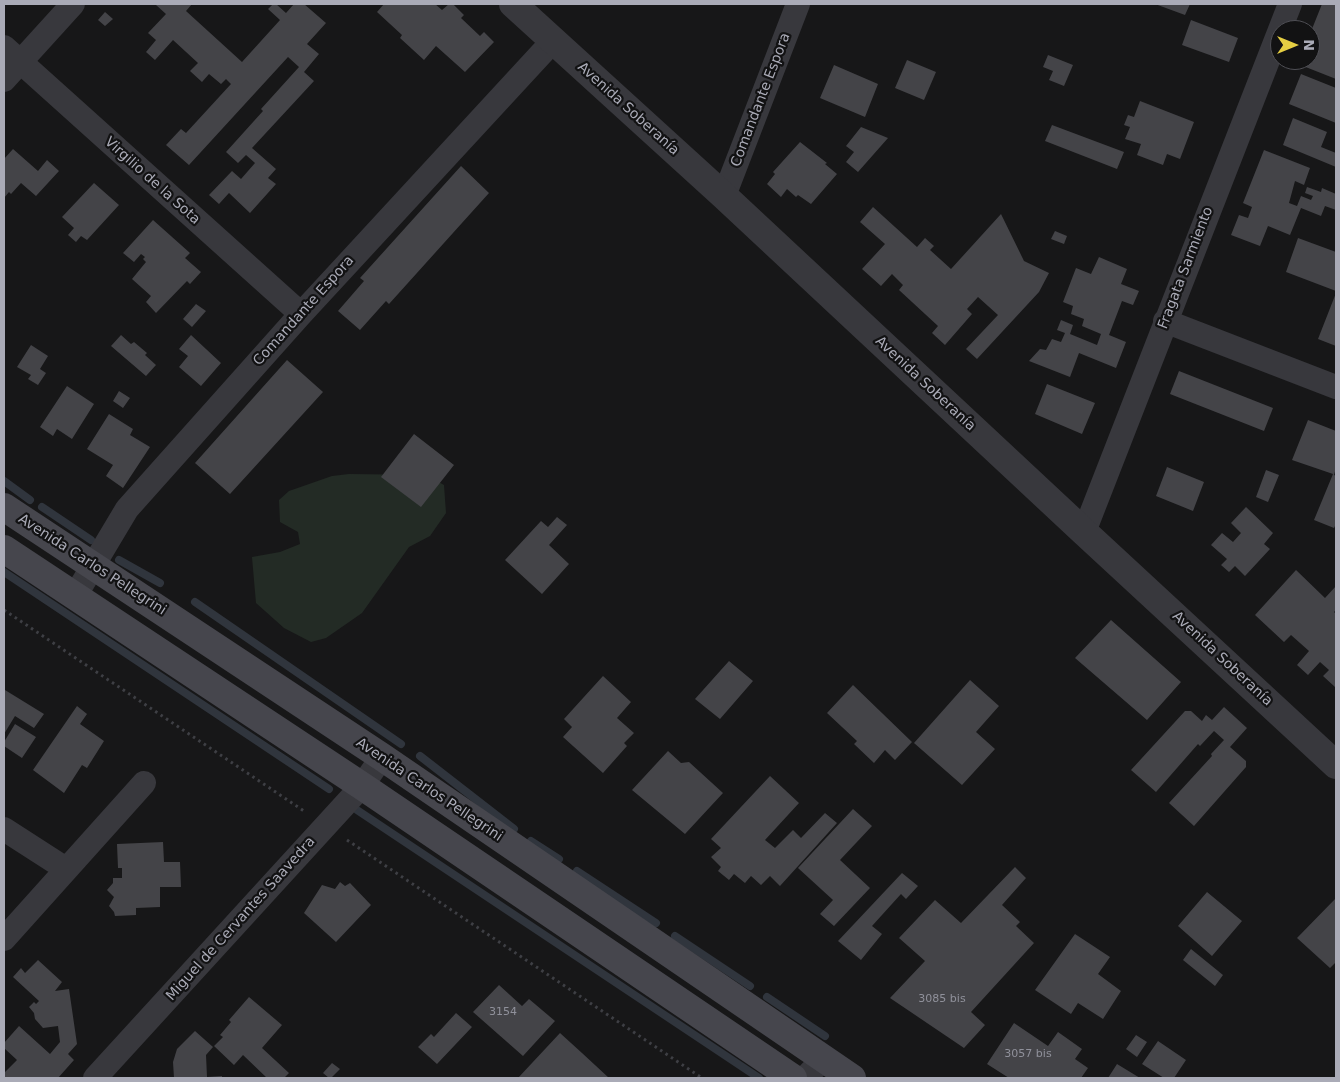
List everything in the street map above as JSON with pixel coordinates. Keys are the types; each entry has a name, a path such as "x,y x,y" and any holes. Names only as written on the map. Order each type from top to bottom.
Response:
{"main road":[{"name":"Avenida Carlos Pellegrini","path":"4,507 382,757 814,1068 852,1078"},
{"path":"4,549 362,786 792,1078"}],"street":[{"path":"4,80 12,54 73,4"},
{"name":"Avenida Soberanía","path":"513,4 724,196 1336,765"},
{"name":"Comandante Espora","path":"724,196 798,4"},
{"name":"Fragata Sarmiento","path":"1084,532 1290,4"},
{"name":"Comandante Espora","path":"75,596 127,509 301,314 553,41"},
{"name":"Virgilio de la Sota","path":"12,54 301,314"},
{"path":"1166,321 1336,387"},
{"name":"Miguel de Cervantes Saavedra","path":"95,1078 362,786 382,757"},
{"path":"4,938 144,783"},
{"path":"4,828 66,869"}],"path":[{"path":"4,610 702,1078"}],"shaded area":[{"path":"349,474 426,475 444,485 446,513 430,536 409,547 362,613 326,638 311,642 284,628 256,603 252,557 280,552 300,544 298,532 280,522 279,500 289,491 332,476"}],"building":[{"path":"192,4 186,11 242,62 280,20 268,9 273,4 276,4 286,13 294,4 304,4 326,23 307,44 319,54 304,72 314,81 252,148 276,169 268,178 276,184 250,213 229,193 219,204 209,195 232,171 241,179 255,163 246,155 238,163 226,152 299,67 288,57 189,165 166,145 181,129 186,133 231,84 226,79 221,84 209,74 202,82 190,71 198,63 173,40 155,60 146,52 156,40 148,33 166,14 156,5"},
{"path":"384,4 435,4 442,10 449,4 453,4 464,15 461,18 480,36 484,32 494,42 465,72 436,46 424,60 400,38 402,35 377,12"},
{"path":"1155,4 1190,4 1185,15"},
{"path":"1322,4 1336,4 1336,79 1313,70 1320,70 1320,20 1316,20"},
{"path":"105,12 113,19 105,26 98,20"},
{"path":"1191,20 1238,38 1229,62 1182,45"},
{"path":"1048,55 1073,65 1064,86 1049,80 1053,71 1043,67"},
{"path":"907,60 936,72 924,100 895,88"},
{"path":"834,65 878,84 865,117 820,98"},
{"path":"1301,74 1336,88 1336,123 1289,104"},
{"path":"1140,101 1194,122 1180,159 1167,154 1163,165 1137,155 1141,144 1125,139 1130,127 1124,125 1128,115 1134,117"},
{"path":"1293,118 1327,132 1321,147 1336,153 1336,167 1283,145"},
{"path":"1052,125 1124,152 1117,169 1045,141"},
{"path":"861,127 888,138 858,172 846,162 854,152 846,146"},
{"path":"800,142 827,163 825,164 837,174 811,204 798,195 796,197 787,189 781,197 767,184 775,174 773,172"},
{"path":"13,149 38,171 47,160 59,171 36,196 21,183 11,194 9,192 4,198 4,159"},
{"path":"1264,150 1310,168 1304,185 1295,181 1289,203 1297,206 1301,196 1311,200 1313,196 1305,193 1307,187 1321,192 1322,188 1336,194 1336,210 1325,206 1321,216 1301,208 1290,235 1268,226 1260,246 1231,235 1239,215 1248,218 1252,207 1243,203"},
{"path":"461,166 489,193 389,304 386,301 360,330 338,311 364,281 360,278"},
{"path":"94,183 119,205 87,240 81,236 76,242 68,235 74,228 62,217"},
{"path":"873,207 917,247 925,238 934,246 930,250 951,269 1001,214 1024,261 1049,273 1039,292 977,359 966,349 998,315 978,297 967,309 972,314 945,345 932,333 938,326 899,290 903,285 892,274 881,286 862,269 885,244 860,222"},
{"path":"153,220 190,253 185,258 201,272 190,284 187,281 156,313 146,302 151,296 132,279 146,262 143,259 145,257 141,254 134,262 123,253"},
{"path":"1055,231 1067,236 1064,244 1051,239"},
{"path":"1298,238 1336,252 1336,291 1286,272"},
{"path":"1099,257 1127,269 1121,284 1139,291 1133,305 1122,301 1109,335 1126,342 1116,368 1079,353 1070,377 1029,361 1040,349 1046,350 1052,339 1061,342 1065,333 1057,330 1061,320 1073,325 1070,334 1097,345 1101,334 1082,326 1084,319 1071,314 1073,306 1063,302 1076,268 1091,274"},
{"path":"1336,293 1336,346 1318,339"},
{"path":"196,304 206,311 192,327 183,319"},
{"path":"121,335 131,344 134,342 147,353 145,355 156,365 146,376 111,346"},
{"path":"191,335 221,363 201,386 179,367 188,356 179,349"},
{"path":"31,345 48,356 40,369 46,373 38,385 28,379 31,375 17,367"},
{"path":"287,360 323,392 230,494 195,463"},
{"path":"1179,371 1273,408 1264,431 1170,394"},
{"path":"1047,384 1095,403 1082,434 1035,414"},
{"path":"67,386 94,404 72,439 57,429 53,436 40,427"},
{"path":"119,391 130,398 123,408 113,401"},
{"path":"109,414 133,429 130,435 150,447 123,488 106,476 113,465 87,449"},
{"path":"1308,420 1336,431 1336,468 1334,475 1336,476 1336,524 1334,528 1314,520 1333,474 1292,460"},
{"path":"414,434 454,465 421,507 381,477"},
{"path":"1167,467 1204,482 1193,511 1156,496"},
{"path":"1266,470 1279,475 1268,502 1256,497"},
{"path":"1246,507 1273,533 1264,544 1270,549 1245,576 1235,566 1229,572 1221,565 1227,559 1211,545 1222,533 1233,542 1241,533 1231,523"},
{"path":"557,517 567,525 549,545 569,564 542,594 505,560 541,521 548,527"},
{"path":"1296,570 1325,598 1336,586 1336,610 1334,612 1336,614 1335,687 1323,676 1329,670 1320,662 1308,675 1297,665 1309,651 1291,635 1284,642 1255,615"},
{"path":"1111,620 1181,682 1147,720 1075,658"},
{"path":"729,661 753,681 720,719 695,699"},
{"path":"603,676 631,702 617,718 634,733 624,743 627,746 603,773 563,737 572,727 564,719"},
{"path":"970,680 999,706 976,732 995,749 962,785 914,743"},
{"path":"853,685 912,742 895,760 885,750 874,763 854,744 857,741 827,713"},
{"path":"5,690 44,714 34,728 15,716 4,734"},
{"path":"77,706 87,714 80,724 104,741 87,768 82,765 64,793 33,770"},
{"path":"1224,707 1247,728 1230,747 1246,761 1246,767 1194,826 1169,803 1224,740 1214,731 1200,746 1198,744 1156,792 1131,770 1185,711 1191,711 1202,721 1206,715 1212,720"},
{"path":"15,724 36,737 22,758 4,746 4,742"},
{"path":"668,751 681,763 689,762 723,793 685,834 632,790"},
{"path":"770,776 799,803 765,840 775,848 793,830 801,838 825,813 837,823 780,886 770,876 761,885 751,876 745,883 734,874 729,880 718,871 721,867 711,857 721,848 711,839"},
{"path":"853,809 872,826 840,860 870,888 834,926 820,914 833,900 798,868"},
{"path":"163,842 164,862 180,862 181,887 160,887 160,907 136,908 136,915 115,916 109,906 114,897 107,890 113,883 113,878 122,878 122,868 118,868 117,844"},
{"path":"1015,867 1026,878 1002,905 1020,922 1016,926 1034,943 971,1012 985,1025 964,1048 890,998 925,961 899,938 935,900 961,923"},
{"path":"902,873 918,886 906,899 901,894 872,926 882,934 861,960 838,941"},
{"path":"340,882 345,886 350,883 371,905 336,942 304,913 322,885 335,889"},
{"path":"1207,892 1242,921 1212,956 1178,926"},
{"path":"1336,898 1336,962 1330,968 1297,938"},
{"path":"1075,934 1110,957 1098,974 1121,991 1103,1019 1078,1003 1071,1014 1035,990"},
{"path":"1191,949 1223,975 1215,986 1183,960"},
{"path":"38,960 62,982 55,991 69,989 77,1044 68,1054 74,1060 58,1078 4,1078 4,1073 17,1060 4,1048 4,1043 19,1026 50,1054 60,1042 58,1026 43,1028 35,1019 34,1013 29,1007 34,1002 36,1004 39,1001 13,977 21,968 25,973"},
{"path":"499,985 522,1006 529,999 555,1021 523,1056 473,1012"},
{"path":"249,997 282,1025 262,1048 289,1073 284,1078 267,1078 243,1055 234,1065 214,1046 223,1037 220,1035 231,1022 229,1020"},
{"path":"456,1013 472,1027 437,1064 418,1047 431,1034 434,1037"},
{"path":"1014,1023 1048,1046 1058,1032 1082,1049 1075,1059 1088,1068 1081,1078 1009,1078 987,1064"},
{"path":"195,1031 213,1047 206,1055 207,1077 222,1076 222,1078 174,1078 173,1062 177,1049"},
{"path":"560,1033 582,1053 609,1078 518,1078"},
{"path":"1136,1035 1147,1042 1137,1057 1126,1049"},
{"path":"1158,1041 1186,1060 1174,1078 1164,1078 1142,1064"},
{"path":"332,1063 340,1069 329,1078 323,1073"},
{"path":"1117,1064 1140,1078 1108,1078"}],"waterway":[{"path":"4,481 30,500"},
{"path":"42,507 91,540"},
{"path":"119,560 160,583"},
{"path":"4,572 329,789"},
{"path":"195,602 401,744"},
{"path":"420,756 514,829"},
{"path":"357,810 759,1078"},
{"path":"531,841 559,859"},
{"path":"577,871 656,923"},
{"path":"675,936 750,986"},
{"path":"767,997 825,1036"}]}
